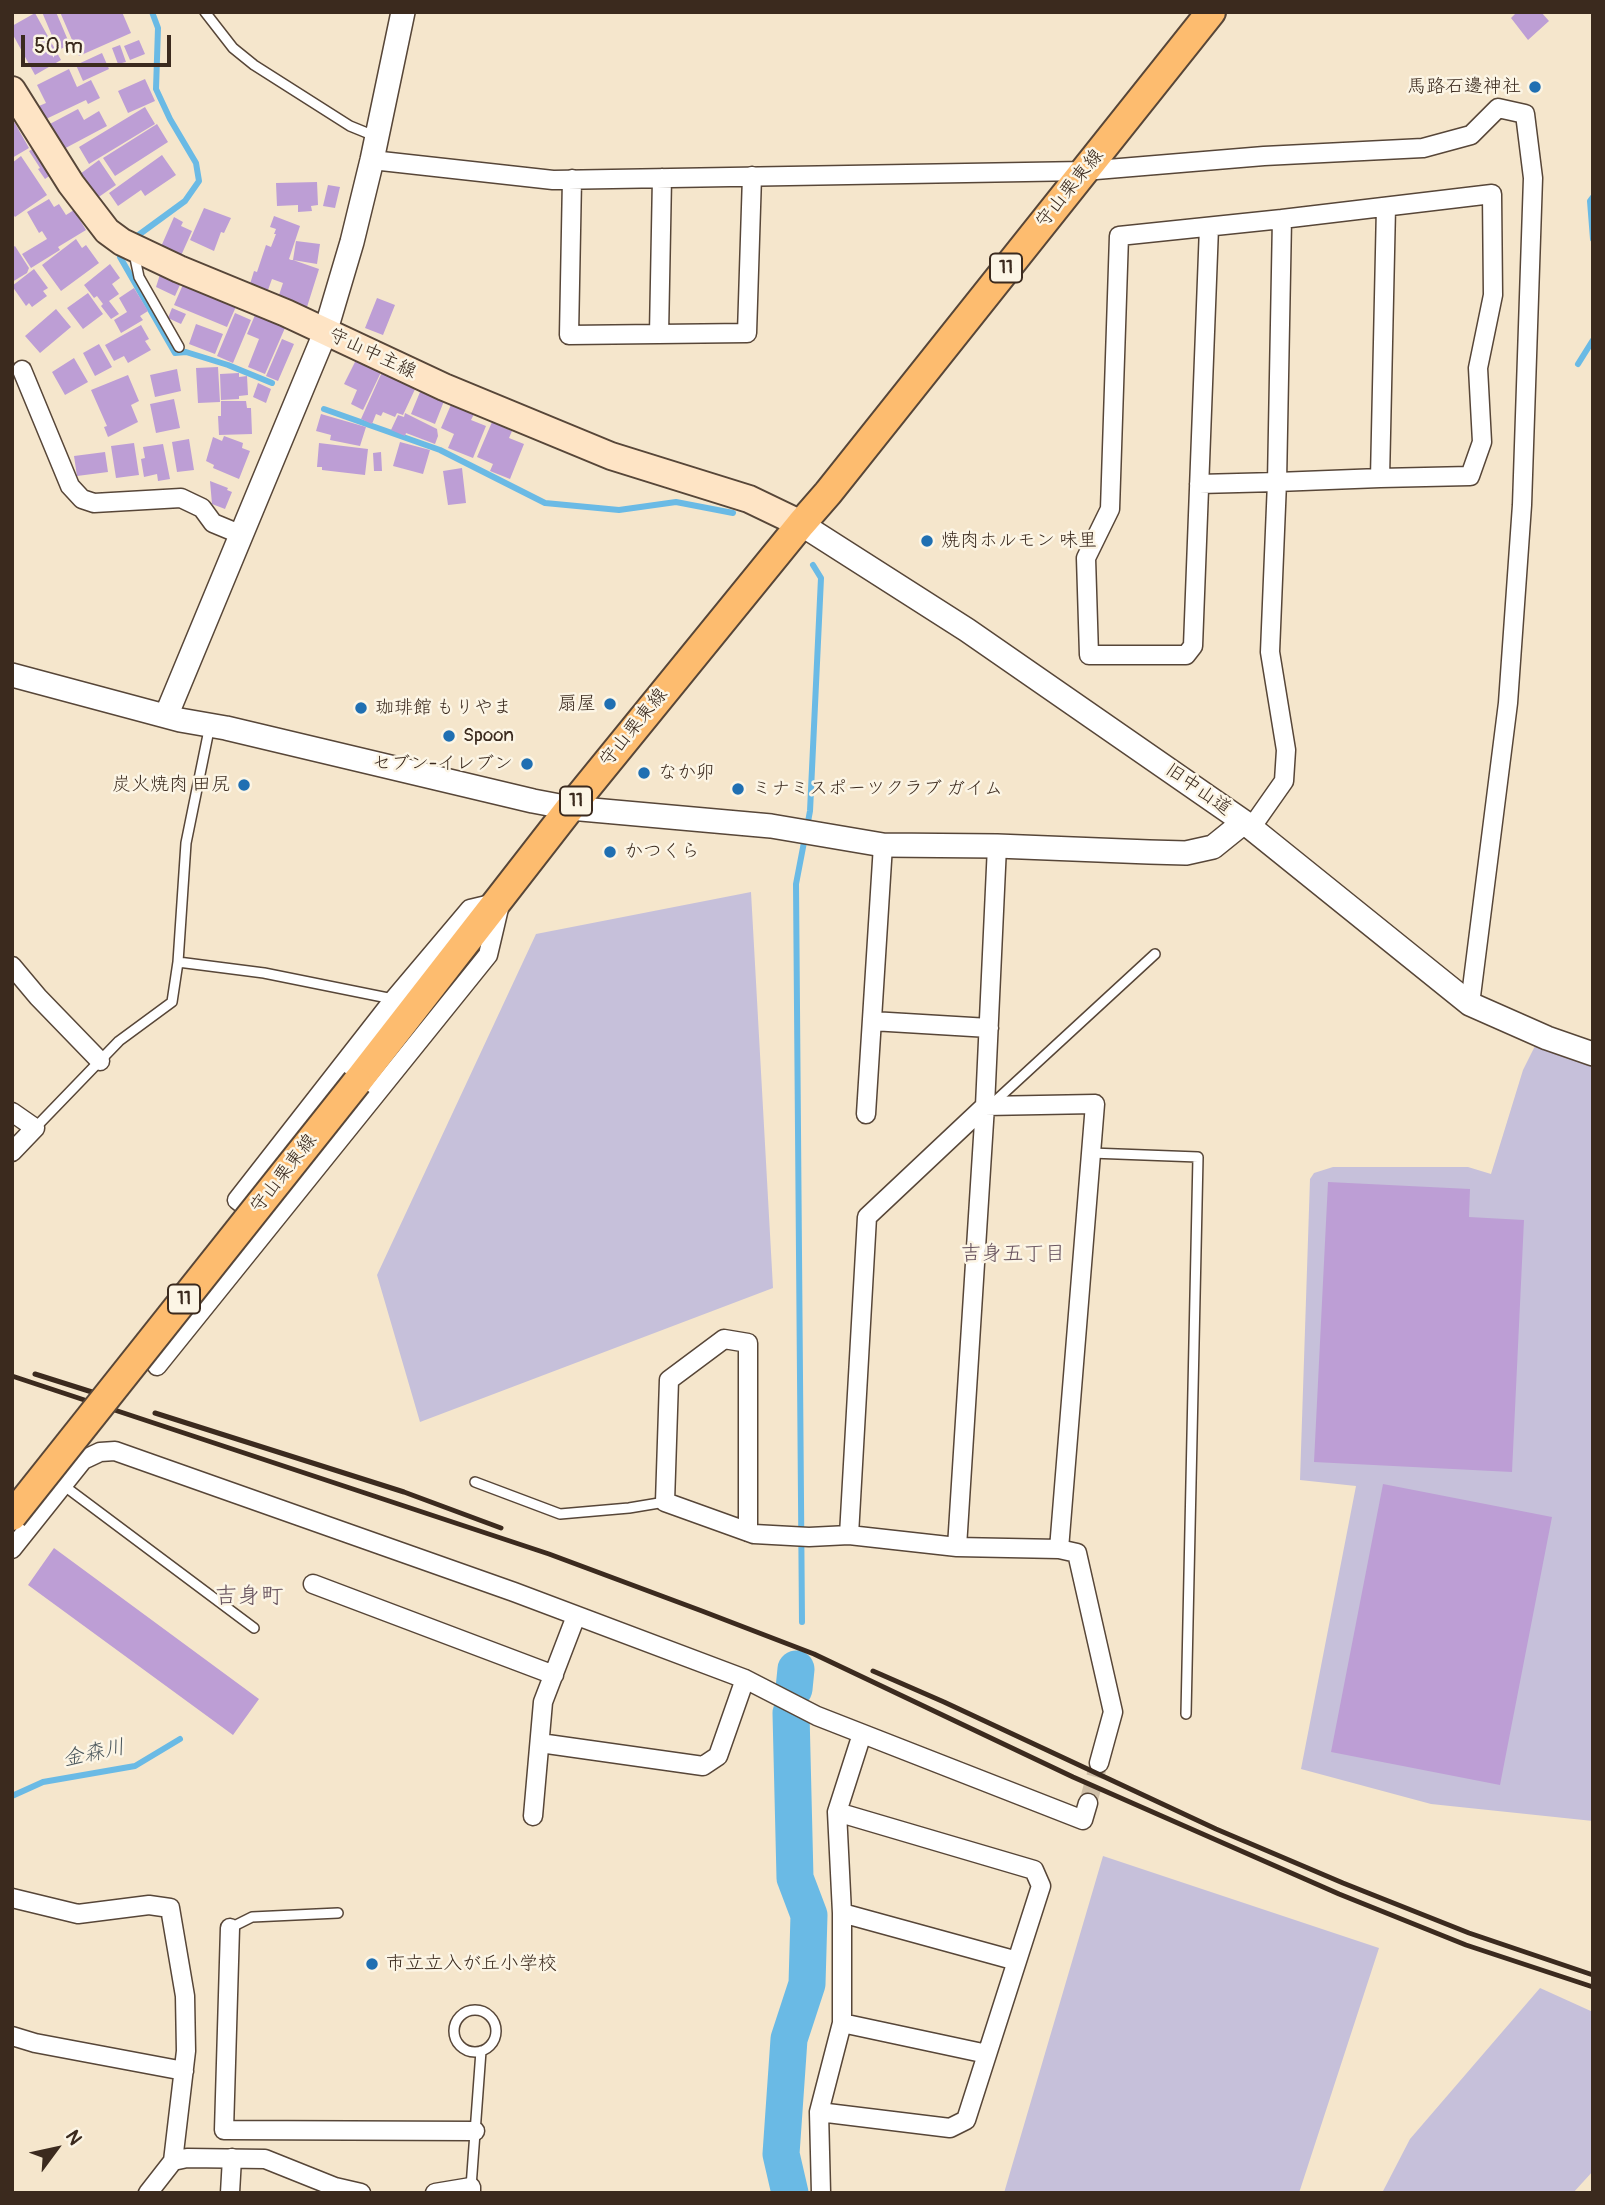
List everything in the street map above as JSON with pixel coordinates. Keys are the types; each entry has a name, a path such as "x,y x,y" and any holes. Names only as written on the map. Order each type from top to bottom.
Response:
{"main road":[{"name":"守山栗東線","path":"12,1516 357,1082 570,808 828,493 1211,12"},
{"name":"守山中主線","path":"12,90 47,149 95,217 107,231 122,242 286,313 444,387 611,456 749,499 800,524"}],"street":[{"path":"166,716 325,333 352,242 372,160 403,12"},
{"path":"372,160 553,180 1084,171 1264,156 1423,148 1471,135 1498,108 1525,114 1533,178 1522,505 1508,703 1470,1004"},
{"path":"572,179 569,335 659,334 747,332 752,176"},
{"path":"659,334 662,178"},
{"path":"1199,484 1470,476 1482,442 1478,368 1493,295 1492,194 1119,236 1110,509 1086,558 1090,655 1186,655 1193,646 1199,484 1209,227"},
{"path":"1380,478 1386,207"},
{"path":"12,675 166,716 570,808 771,826 883,845 1186,853 1213,847 1247,825 1284,781 1286,750 1270,652 1277,482 1282,219"},
{"path":"22,370 70,486 82,499 94,503 181,498 202,508 213,523 242,536"},
{"name":"旧中山道","path":"800,524 967,630 1247,825 1470,1004 1547,1038 1593,1054"},
{"path":"866,1114 883,845"},
{"path":"957,1547 988,1106 997,846"},
{"path":"270,1226 237,1200 394,999 470,909 499,898"},
{"path":"157,1366 488,955 499,898"},
{"path":"12,966 100,1061"},
{"path":"872,1021 989,1028"},
{"path":"849,1535 867,1217 988,1106 1095,1104 1059,1549"},
{"path":"12,1112 35,1128 12,1152"},
{"path":"748,1532 748,1343 724,1339 668,1380 665,1502 748,1532 754,1534 801,1537 849,1535 957,1547 1059,1549 1077,1553 1112,1712 1099,1763"},
{"path":"12,1549 83,1460 100,1452 115,1451 745,1679 817,1716 1083,1820 1088,1803"},
{"path":"313,1584 554,1675"},
{"path":"533,1816 544,1702 576,1616"},
{"path":"540,1743 703,1766 718,1756 745,1679"},
{"path":"821,2193 819,2112 842,2022 842,1913 837,1812 862,1734"},
{"path":"819,2112 950,2127 966,2120 1041,1886 1034,1870 837,1812"},
{"path":"12,1898 78,1914 149,1905 170,1908 185,1996 186,2051 173,2161 148,2193"},
{"path":"842,1913 1017,1961"},
{"path":"230,1928 224,2130 475,2131"},
{"path":"842,2022 987,2054"},
{"path":"12,2036 75,2051 184,2071"},
{"path":"173,2161 187,2158 265,2159 335,2187 356,2192"},
{"path":"230,2193 232,2158"},
{"path":"435,2193 471,2190"}],"lane":[{"path":"205,12 233,48 254,65 351,126 377,137"},
{"path":"138,250 135,258 139,277 179,347"},
{"path":"35,1128 119,1041 172,1002 178,962 186,843 210,725"},
{"path":"988,1106 1156,954"},
{"path":"178,962 264,973 394,999"},
{"path":"1091,1153 1198,1157 1186,1714"},
{"path":"475,1482 560,1514 665,1502"},
{"path":"63,1485 254,1628"},
{"path":"230,1928 252,1917 338,1913"},
{"path":"471,2010 485,2012 495,2022 493,2043 481,2051 462,2047 455,2035 454,2029 460,2016 471,2010"},
{"path":"471,2190 481,2051"}],"shaded area":[{"path":"751,892 773,1288 420,1422 377,1275 536,934"},
{"path":"1536,1044 1593,1066 1593,1821 1431,1804 1301,1769 1356,1486 1300,1480 1310,1179 1314,1173 1333,1167 1468,1167 1491,1174 1523,1070"},
{"path":"1103,1856 1379,1948 1299,2193 1004,2193"},
{"path":"1540,1988 1593,2012 1593,2171 1573,2193 1382,2193 1410,2139"}],"building":[{"path":"42,12 56,12 70,45 58,50"},
{"path":"60,12 122,12 131,33 79,56"},
{"path":"1517,12 1541,12 1549,21 1528,40 1511,18"},
{"path":"35,13 61,60 35,75 12,33 12,26"},
{"path":"139,40 145,54 130,60 124,46"},
{"path":"120,45 126,62 118,64 112,48"},
{"path":"102,53 109,69 83,81 76,65"},
{"path":"69,69 77,87 91,80 100,98 88,104 86,100 46,119 39,106 46,103 37,85"},
{"path":"145,79 155,101 128,113 118,91"},
{"path":"145,107 155,124 89,164 79,147"},
{"path":"78,109 84,120 99,111 107,126 60,151 46,126"},
{"path":"12,118 29,148 12,158"},
{"path":"157,124 168,142 115,176 103,158"},
{"path":"36,147 52,174 45,179 29,151"},
{"path":"162,155 176,175 145,196 141,190 118,206 109,193"},
{"path":"21,156 47,195 15,217 12,213 12,163"},
{"path":"99,160 116,185 93,201 76,177"},
{"path":"317,182 318,205 311,206 312,211 298,212 298,205 277,206 276,183"},
{"path":"328,185 340,187 335,208 323,206"},
{"path":"49,199 54,207 59,204 66,215 74,210 86,230 31,268 22,254 47,239 42,231 39,233 27,212"},
{"path":"204,208 231,218 224,233 221,232 214,251 190,240"},
{"path":"274,216 300,226 289,259 319,269 307,307 287,301 288,298 279,295 283,283 272,279 268,290 250,284 266,245 271,247 276,234 276,229 270,227"},
{"path":"174,217 183,222 181,226 192,231 180,258 160,249"},
{"path":"76,239 82,248 86,245 99,263 61,291 42,265"},
{"path":"296,241 320,244 317,264 293,260"},
{"path":"15,246 29,268 27,273 12,282 12,248"},
{"path":"110,264 120,278 112,284 119,294 109,301 119,314 111,319 97,296 94,298 84,285"},
{"path":"162,268 183,278 175,296 156,287"},
{"path":"34,269 48,288 43,291 47,296 32,307 29,303 26,306 12,286"},
{"path":"185,280 238,302 227,327 174,305"},
{"path":"134,288 148,311 140,316 143,320 121,333 114,320 127,312 119,298"},
{"path":"88,293 103,314 83,329 67,308"},
{"path":"377,298 395,305 383,335 365,328"},
{"path":"172,308 186,314 181,324 168,318"},
{"path":"258,308 288,321 265,374 248,367 259,339 247,334"},
{"path":"56,309 71,327 40,353 25,336"},
{"path":"235,313 251,320 233,363 217,356"},
{"path":"196,324 223,334 215,354 189,344"},
{"path":"141,325 149,339 145,341 151,350 128,363 124,356 114,361 105,345"},
{"path":"282,339 294,344 278,381 266,376"},
{"path":"99,344 112,367 95,376 83,353"},
{"path":"74,358 88,382 65,395 52,372"},
{"path":"357,358 382,370 363,410 351,404 357,390 344,384"},
{"path":"218,367 220,402 198,403 196,368"},
{"path":"177,369 181,391 155,397 150,375"},
{"path":"382,372 416,387 403,415 397,413 395,417 383,412 381,416 376,414 372,424 361,419"},
{"path":"239,373 239,377 247,376 248,395 239,396 239,399 221,400 220,374"},
{"path":"128,375 139,401 131,405 138,422 108,437 104,427 107,426 91,390"},
{"path":"258,383 271,389 266,403 253,397"},
{"path":"420,392 444,401 435,424 411,414"},
{"path":"174,399 180,428 156,433 150,404"},
{"path":"453,400 476,410 471,420 486,426 473,458 448,448 454,434 441,428"},
{"path":"221,401 246,401 247,408 251,408 252,434 219,435 218,416 221,416"},
{"path":"405,413 437,429 435,444 391,430 398,415 404,417"},
{"path":"321,414 366,427 360,446 330,440 331,435 316,431"},
{"path":"492,422 512,431 509,438 524,444 510,479 490,471 493,464 477,457"},
{"path":"224,436 243,443 242,448 250,451 239,479 213,468 214,465 206,461 213,437 222,441"},
{"path":"189,439 194,470 177,472 172,442"},
{"path":"400,442 430,450 423,474 393,466"},
{"path":"134,443 139,475 116,478 111,446"},
{"path":"319,443 368,449 365,475 322,470 322,467 317,467"},
{"path":"163,444 170,479 158,481 157,474 144,477 141,459 145,458 143,447"},
{"path":"105,452 108,472 77,476 74,456"},
{"path":"381,452 382,471 374,471 373,453"},
{"path":"462,468 466,503 448,505 443,471"},
{"path":"210,481 232,492 225,509 212,504"},
{"path":"1328,1182 1470,1189 1469,1217 1524,1220 1512,1472 1314,1462"},
{"path":"1383,1484 1552,1517 1500,1785 1331,1752"},
{"path":"54,1548 259,1699 233,1735 28,1585"}],"waterway":[{"path":"133,239 185,201 199,181 196,163 156,89 158,28 152,12"},
{"path":"1593,197 1590,201 1593,239"},
{"path":"120,257 175,353 186,352 272,383"},
{"path":"1578,364 1593,340"},
{"path":"324,409 440,450 545,503 619,510 676,502 733,513"},
{"path":"807,827 821,578 813,565"},
{"path":"802,1622 796,884 805,837"},
{"path":"794,1689 796,1669"},
{"path":"790,2193 781,2154 789,2039 807,1984 809,1915 795,1878 791,1713"},
{"name":"金森川","path":"12,1796 43,1782 135,1766 180,1739"}],"tunnel":[{"path":"1088,1803 1099,1763"}],"railway":[{"path":"35,1374 92,1392"},
{"path":"12,1376 549,1554 814,1654 1073,1777 1339,1894 1466,1945 1593,1987"},
{"path":"155,1413 404,1492 501,1528"},
{"path":"873,1671 1216,1829 1343,1883 1469,1933 1593,1975"}],"place":[{"name":"馬路石邊神社","path":"1535,87"},
{"name":"焼肉ホルモン 味里","path":"927,541"},
{"name":"扇屋","path":"610,704"},
{"name":"珈琲館 もりやま","path":"361,708"},
{"name":"Spoon","path":"449,736"},
{"name":"セブン-イレブン","path":"527,764"},
{"name":"なか卯","path":"644,773"},
{"name":"炭火焼肉 田尻","path":"244,785"},
{"name":"ミナミスポーツクラブ ガイム","path":"738,789"},
{"name":"かつくら","path":"610,852"},
{"name":"市立立入が丘小学校","path":"372,1964"}],"district":[{"name":"吉身五丁目","path":"1013,1255"},
{"name":"吉身町","path":"249,1597"}]}
